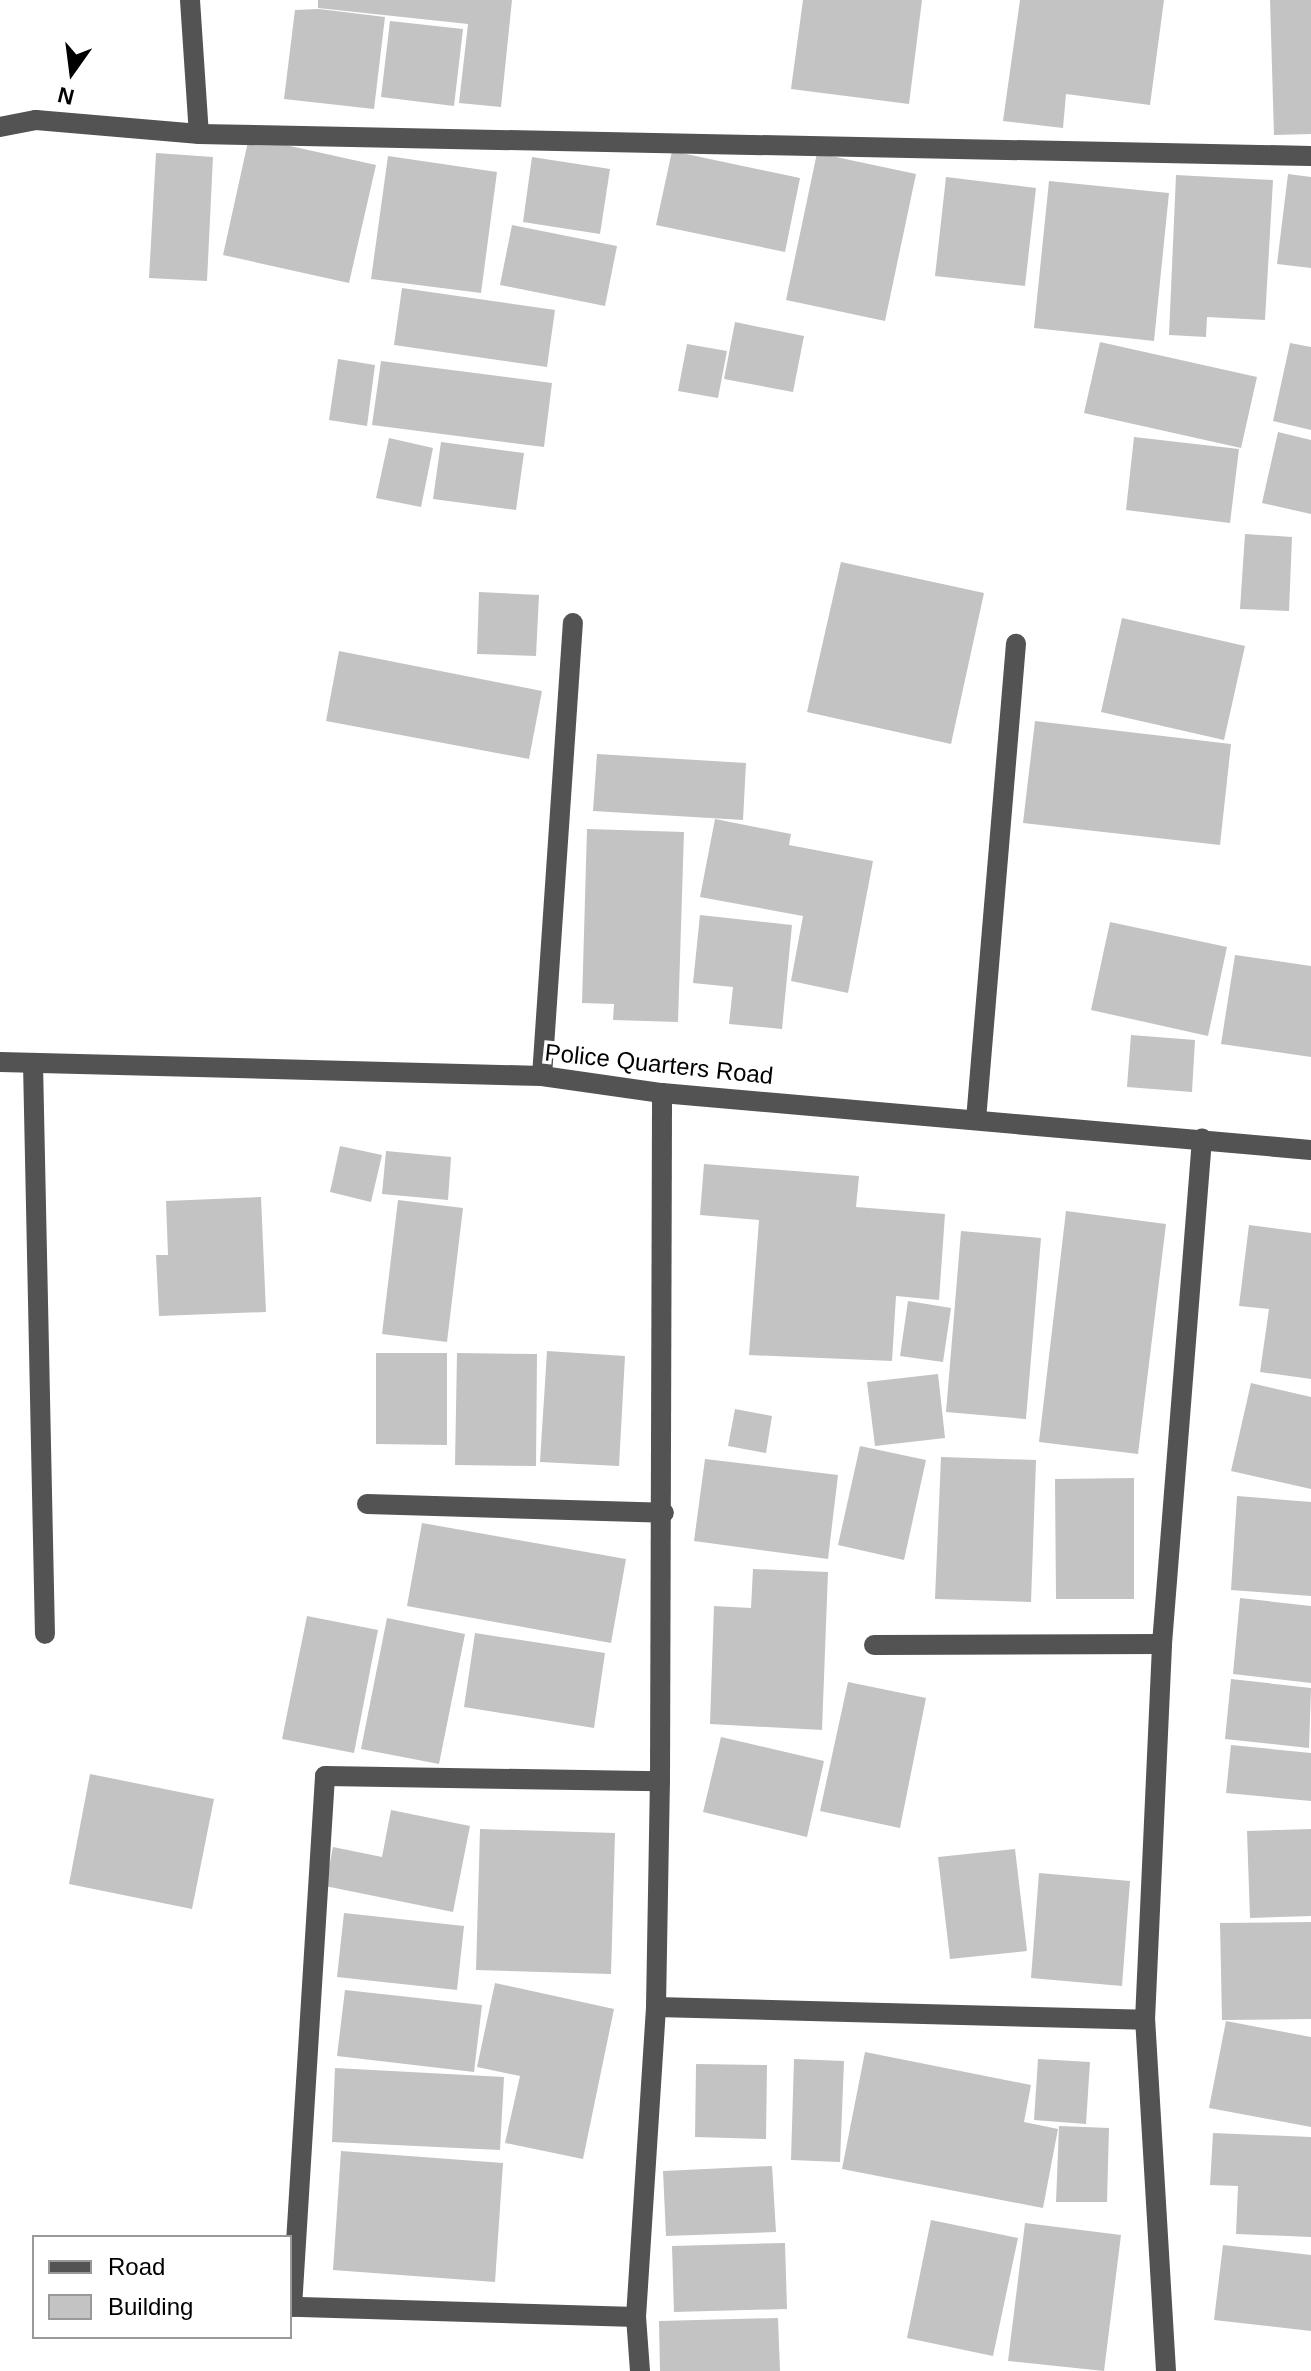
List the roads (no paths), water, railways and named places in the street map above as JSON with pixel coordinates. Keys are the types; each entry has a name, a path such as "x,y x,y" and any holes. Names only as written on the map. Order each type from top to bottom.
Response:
{"street":[{"path":"190,0 199,134"},
{"path":"0,127 36,120 199,134 1311,156"},
{"path":"542,1076 573,623"},
{"path":"976,1120 1016,644"},
{"name":"Police Quarters Road","path":"0,1062 542,1076 662,1093 1311,1150"},
{"path":"33,1063 45,1634"},
{"path":"640,2371 636,2317 656,2007 660,1781 664,1513 662,1093"},
{"path":"1166,2371 1145,2020 1162,1644 1202,1139"},
{"path":"367,1504 664,1513"},
{"path":"874,1645 1162,1644"},
{"path":"636,2317 292,2307 325,1776 660,1781"},
{"path":"656,2007 1145,2020"}]}
